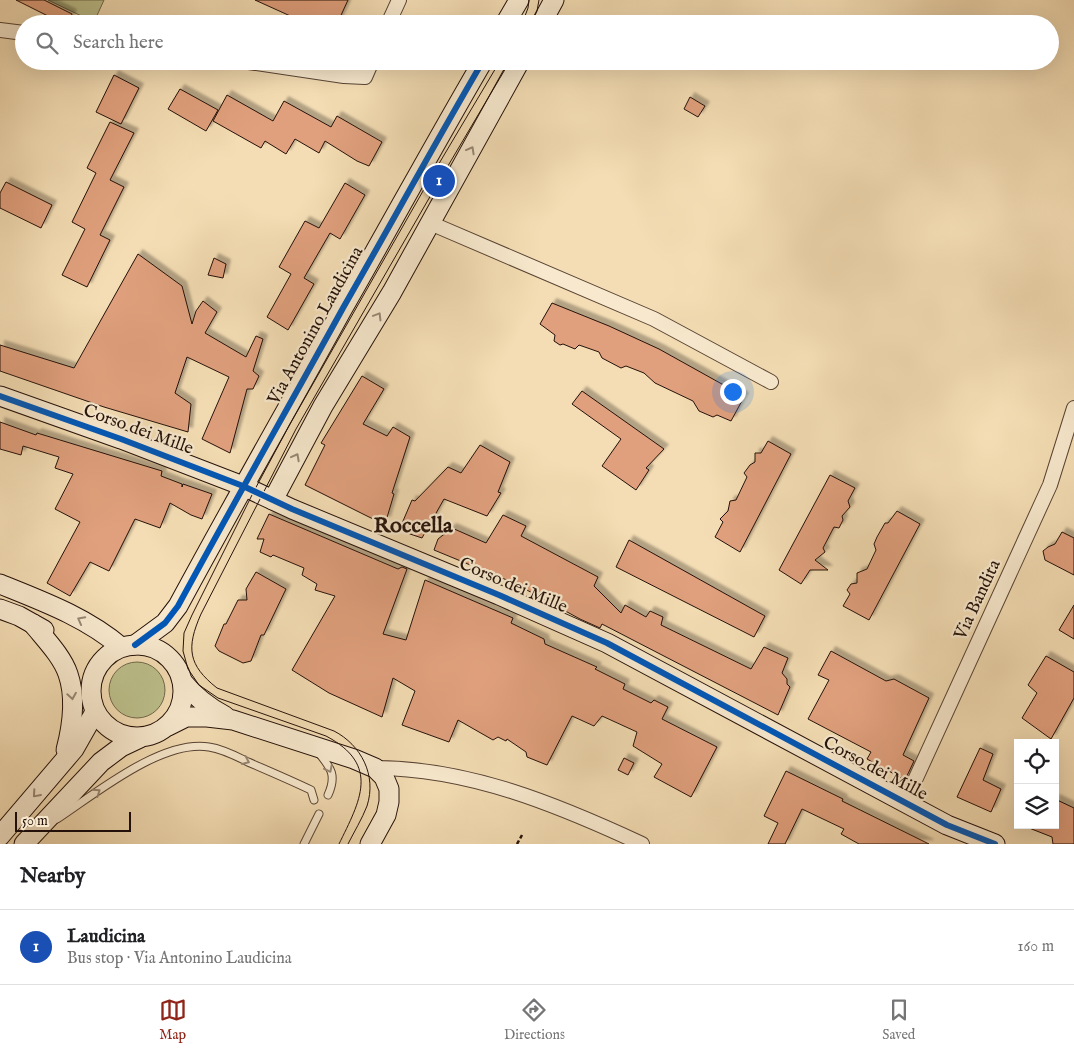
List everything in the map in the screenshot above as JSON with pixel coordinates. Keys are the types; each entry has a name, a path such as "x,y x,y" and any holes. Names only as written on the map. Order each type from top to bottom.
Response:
{"street":[{"path":"392,15 399,0"},
{"path":"510,15 519,0"},
{"path":"546,15 554,0"},
{"path":"0,30 15,32"},
{"path":"303,70 365,77 368,70"},
{"name":"Via Antonino Laudicina","path":"178,606 432,148 478,70"},
{"path":"273,500 323,406 392,292 515,70"},
{"path":"430,224 654,319 771,382"},
{"name":"Corso dei Mille","path":"0,396 121,439 243,486 607,643 947,825 995,844"},
{"name":"Via Bandita","path":"905,802 1050,485 1074,408"},
{"path":"0,584 82,619 128,646 148,646 170,658 178,669 183,694 181,706 176,717 168,726"},
{"path":"0,836 74,749 92,704 91,680 97,666 108,654 128,646 165,623 178,606"},
{"path":"170,658 171,626 178,606"},
{"path":"0,609 43,629 78,669 92,704 106,727 122,736 140,738"},
{"path":"33,624 56,652 68,674 73,707 70,734 62,763"},
{"path":"182,682 207,706 233,720 354,759 375,768 434,772 490,785 558,808 642,844"},
{"path":"26,842 101,762 121,747 140,738 155,734 186,717 233,720"},
{"path":"370,844 386,815 389,789 384,777 375,768"}],"lane":[{"path":"313,746 333,776 332,786 328,795"},
{"path":"26,842 135,767 158,756 188,748 208,747 227,752 311,790 314,800"},
{"path":"304,844 319,814"}],"path":[{"path":"517,844 522,835"}],"green space":[{"path":"48,0 104,0 97,15 79,15"},
{"path":"137,662 148,664 157,670 163,679 165,690 163,701 157,710 148,716 137,718 126,716 117,710 111,701 109,690 111,679 117,670 126,664"}],"building":[{"path":"16,0 44,0 72,14 46,15"},
{"path":"255,0 348,0 341,15 288,15"},
{"path":"114,75 139,88 121,124 96,112"},
{"path":"180,89 218,110 206,131 168,109"},
{"path":"227,95 273,121 284,101 331,127 337,116 382,142 369,166 357,161 325,141 319,153 295,139 286,154 265,141 261,148 213,121"},
{"path":"690,97 705,106 698,117 684,109"},
{"path":"110,122 134,133 110,180 124,187 100,235 110,240 87,287 62,275 85,229 72,222 96,173 87,168"},
{"path":"6,182 52,205 41,228 0,208 0,193"},
{"path":"345,183 365,195 340,239 330,233 304,278 314,284 288,330 267,317 291,274 279,267 305,221 319,228"},
{"path":"138,254 182,286 192,324 196,311 203,301 217,312 205,333 246,357 256,336 263,339 253,371 259,376 253,389 247,389 230,453 202,439 229,377 187,357 175,393 191,404 188,432 104,407 0,371 0,345 74,368"},
{"path":"214,258 226,264 223,278 208,275"},
{"path":"552,303 659,349 738,393 744,397 731,421 717,415 713,417 699,411 693,401 655,383 644,373 626,366 621,368 602,358 599,352 579,345 575,349 563,344 560,345 554,341 555,335 540,324"},
{"path":"362,376 384,389 363,424 387,436 393,427 410,437 392,493 394,494 386,521 379,517 377,521 305,485 325,445 321,443"},
{"path":"582,391 664,449 646,468 649,470 636,490 602,466 621,439 572,404"},
{"path":"0,422 36,435 37,433 162,471 161,476 182,484 182,487 183,484 212,494 202,519 170,503 160,528 135,519 109,571 90,562 70,596 47,583 80,522 55,509 73,474 55,468 59,457 23,446 21,455 0,449"},
{"path":"768,441 791,454 740,552 715,537 723,522 720,519 728,511 730,501 736,500 747,477 744,473 755,462 755,453 761,453"},
{"path":"480,445 510,462 498,492 501,493 487,516 444,499 422,538 400,528 412,500 415,501 448,467 461,473"},
{"path":"830,475 855,488 848,501 850,507 842,516 843,520 839,528 834,527 823,548 825,552 815,560 828,570 810,570 801,584 779,570"},
{"path":"897,511 920,524 869,620 843,606 850,594 847,590 851,584 857,583 857,573 867,569 876,550 874,544 877,537 885,523 888,523"},
{"path":"269,514 398,569 402,567 407,569 383,634 406,640 425,580 513,618 511,623 544,639 545,644 597,667 595,669 625,684 623,689 651,703 654,700 668,707 662,719 717,747 691,797 654,777 662,764 633,746 637,732 602,716 594,726 572,716 547,765 527,757 526,752 507,739 506,741 498,737 493,740 458,720 449,742 402,725 415,691 393,678 382,717 329,693 292,670 335,596 315,590 317,584 302,575 304,568 273,555 271,557 260,552 264,539 257,539"},
{"path":"503,515 526,526 521,536 598,577 594,586 621,613 625,605 646,617 650,611 663,617 661,625 751,669 764,647 788,658 782,673 790,687 778,715 602,624 600,628 514,583 434,550 438,539 452,528 486,543"},
{"path":"1062,532 1074,538 1074,575 1045,560 1043,551 1055,544"},
{"path":"629,540 765,616 754,637 616,567"},
{"path":"256,572 286,589 264,635 261,635 251,661 243,663 219,651 215,646 224,624 226,624 238,600 247,600 246,589"},
{"path":"1074,605 1074,639 1059,630"},
{"path":"831,651 886,681 894,679 929,698 903,755 914,761 905,780 867,759 871,752 808,719 829,680 818,675"},
{"path":"1046,656 1074,672 1074,698 1051,739 1022,718 1037,693 1028,685"},
{"path":"980,748 993,754 983,780 1001,789 991,812 957,797"},
{"path":"624,758 634,763 628,775 618,770"},
{"path":"786,771 929,844 859,844 841,834 844,829 802,809 785,844 768,844 778,823 764,816"},
{"path":"1059,801 1074,808 1074,844 1053,844 1052,837 1032,829 1059,829"}],"tram line":[{"path":"525,15 529,0"},
{"path":"535,15 539,0"},
{"path":"339,844 359,799 360,772 354,759 343,747 326,736 218,698 199,685 188,669 183,651 184,633 254,491 290,424 431,177 495,70"},
{"path":"348,844 365,811 370,794 368,772 359,753 352,744 334,731 217,688 207,680 195,663 192,655 193,637 201,614 296,429 505,70"}],"cycle path":[{"path":"135,645 165,623 178,606 478,70"},
{"path":"0,396 121,439 243,486 292,509 499,595 607,643 947,825 995,844"}],"place":[{"name":"Laudicina","path":"439,181"}],"district":[{"name":"Roccella","path":"413,526"}]}
